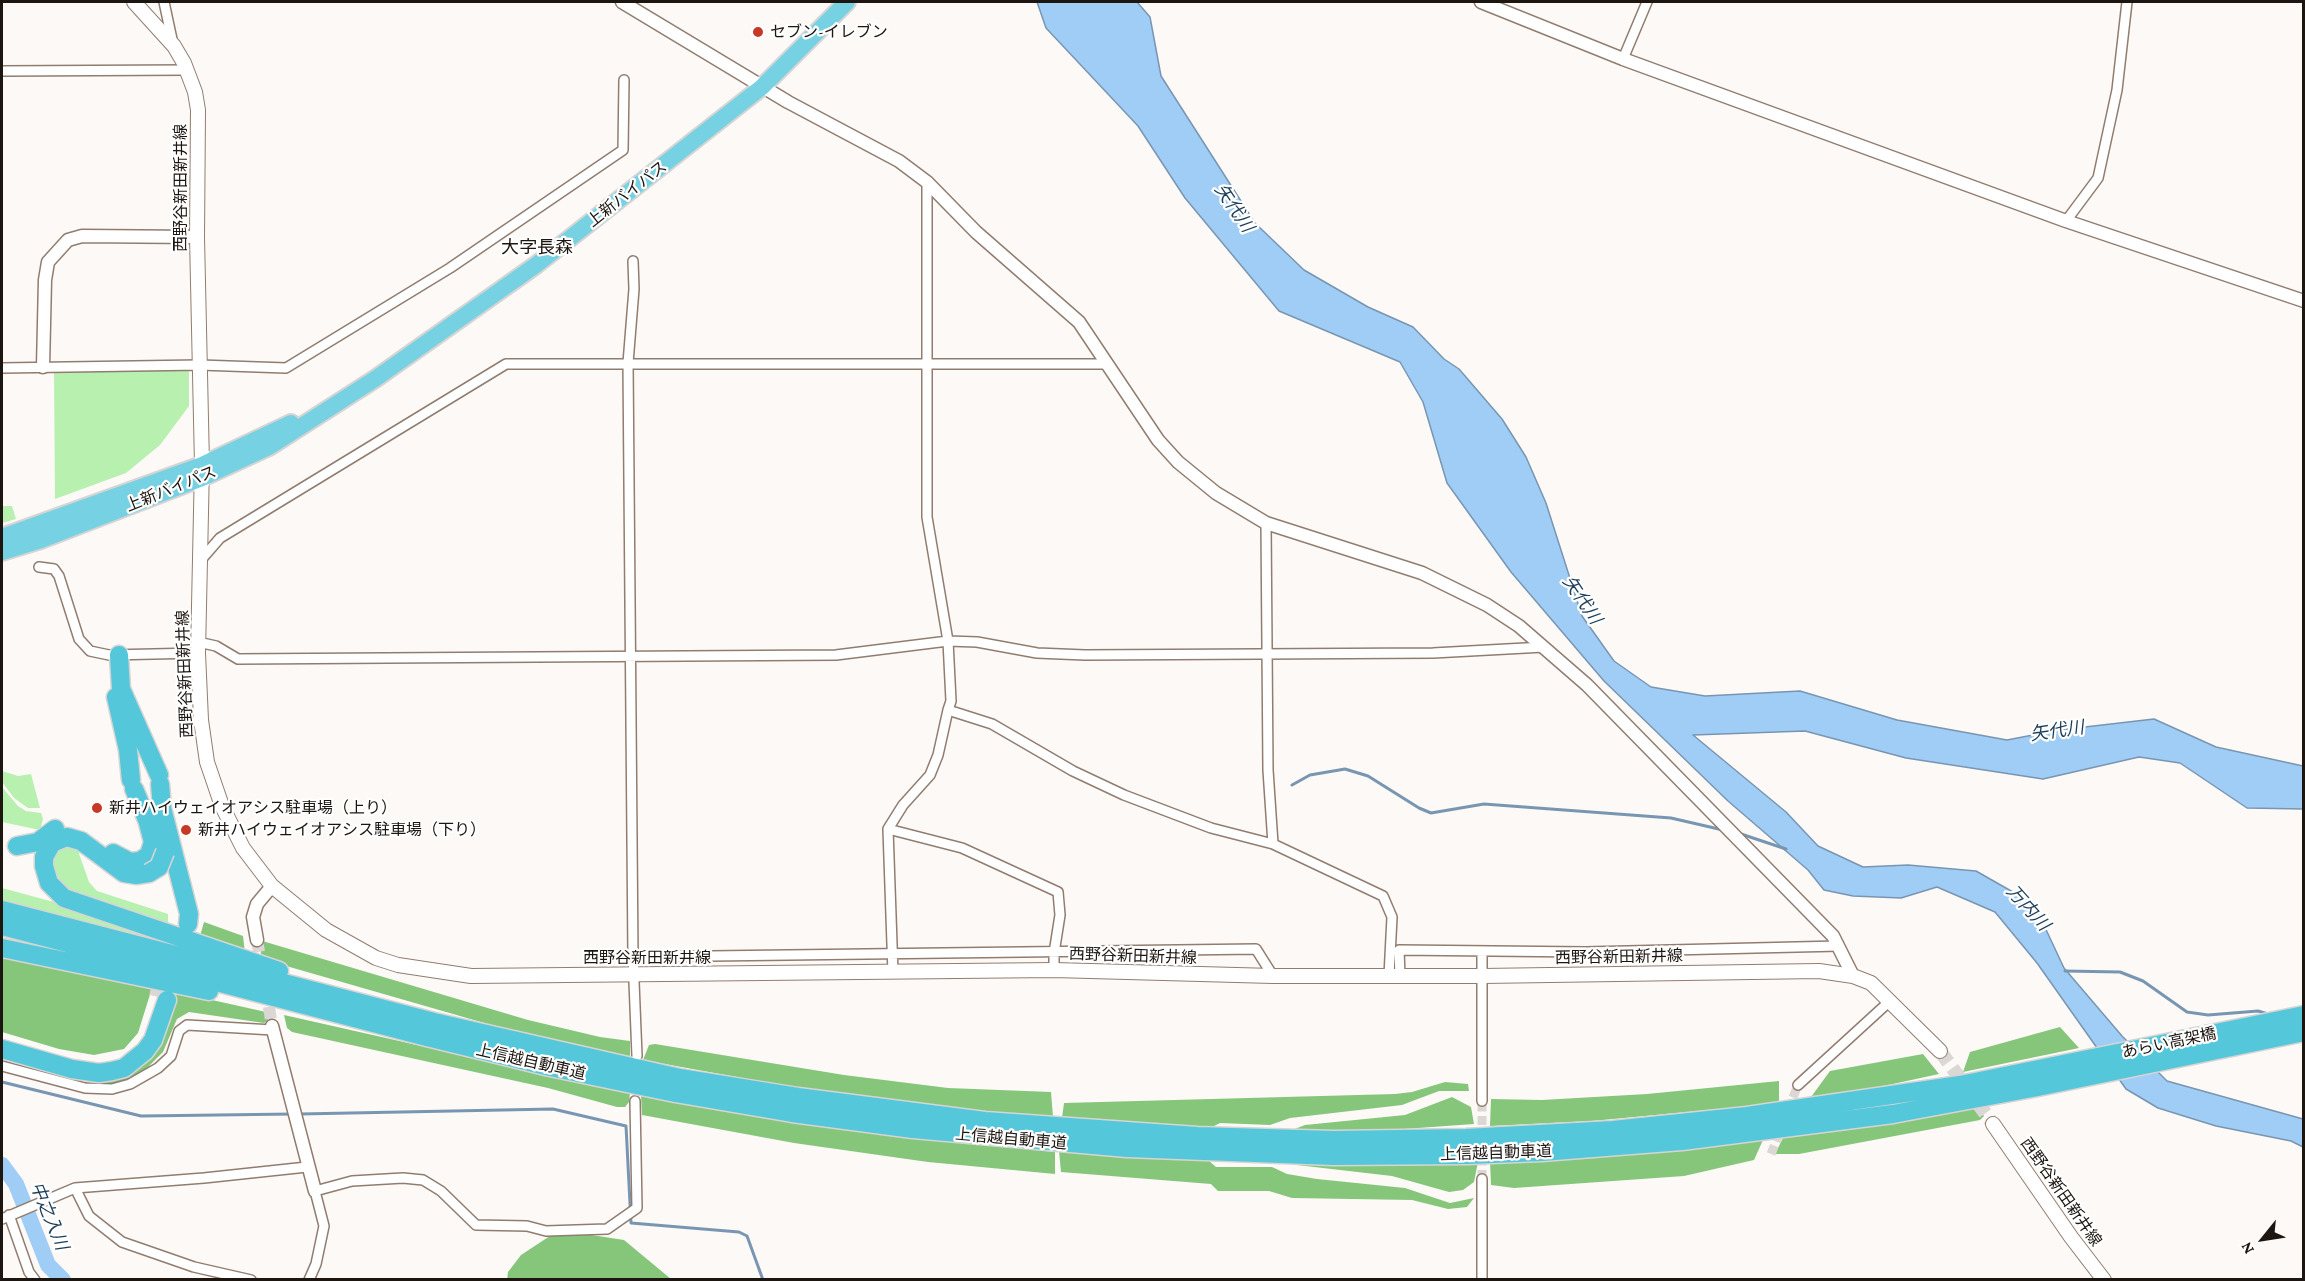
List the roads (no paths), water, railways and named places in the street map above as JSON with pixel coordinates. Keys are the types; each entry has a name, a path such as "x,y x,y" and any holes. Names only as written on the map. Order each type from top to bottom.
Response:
{"highway":[{"name":"上新バイパス","path":"2,537 269,447 403,359 536,265 762,87 847,2"},
{"name":"上新バイパス","path":"2,552 41,540 202,471"},
{"path":"114,655 121,689 160,779 165,852 159,867 149,873 136,875 124,873 81,841 67,837 52,843 44,857 45,875 50,884 64,898 303,980 496,1037"},
{"path":"114,655 110,671 128,750 133,785 176,893 183,923 189,914 162,808"},
{"path":"17,846 38,842 56,829 72,827 121,858 135,862 145,858 152,850 153,842 148,822"},
{"name":"上信越自動車道","path":"2,910 496,1037 680,1078 869,1107 1051,1127 1268,1138 1401,1140 1613,1130 2037,1079"},
{"name":"上信越自動車道","path":"2,926 367,1022 550,1067 735,1104 984,1137 1162,1150 1333,1156 1542,1152 1682,1141 1822,1124 2037,1079"},
{"path":"2,948 367,1022"},
{"path":"2,1040 71,1061 98,1064 112,1061 133,1050 140,1042 162,999 153,1041 145,1051 124,1068 99,1073 72,1069 2,1048"},
{"name":"あらい高架橋","path":"2037,1079 2304,1015"},
{"name":"あらい高架橋","path":"2037,1079 2304,1032"}],"main road":[{"name":"西野谷新田新井線","path":"134,2 174,46 187,70 198,110 197,237 202,471 198,648 204,741 213,784 243,848 272,886 326,930 376,958 398,965 471,976 1054,970 1273,976 1483,976 1819,970 1871,982 1940,1051"},
{"name":"西野谷新田新井線","path":"1993,1124 2071,1237 2104,1280"}],"street":[{"path":"164,2 174,46"},
{"path":"622,2 762,87 899,160 927,182 976,232 1079,322 1142,418 1178,462 1216,493 1266,523 1422,573 1487,605 1519,626 1587,685 1833,936 1853,976"},
{"path":"1481,2 1623,59 2066,221 2304,301"},
{"path":"1623,59 1647,2"},
{"path":"2066,221 2098,178 2117,90 2127,2"},
{"path":"2,70 187,70"},
{"path":"2,368 200,365 286,368 460,262 623,150 624,80"},
{"path":"893,973 888,829 903,805 930,775 938,755 951,701 948,641 927,517 927,182"},
{"path":"44,367 45,280 48,262 68,240 82,236 197,237"},
{"path":"633,261 634,289 628,363 633,974 637,1056"},
{"path":"199,561 220,538 506,364 1108,364"},
{"path":"1266,523 1266,655 1273,844"},
{"path":"39,567 54,569 59,576 75,630 84,646 97,654 114,655 216,646 238,659 836,655 948,641 977,642 1037,653 1266,655 1433,653 1544,647"},
{"path":"948,710 992,724 1073,771 1125,795 1211,828 1273,844 1383,896 1390,907 1392,917 1395,976"},
{"path":"888,829 962,848 1059,892 1060,915 1054,953 1054,970"},
{"path":"257,940 253,917 257,904 272,886"},
{"path":"1395,976 1399,950 1482,952 1839,946"},
{"path":"633,957 1256,949 1273,976"},
{"path":"1482,952 1482,1101"},
{"path":"1798,1085 1891,1000"},
{"path":"2,1066 85,1088 112,1089 130,1084 158,1068 171,1056 179,1031 187,1025 273,1028 324,1226 316,1264 309,1280"},
{"path":"315,1191 352,1181 403,1178 423,1180 441,1191 476,1225 528,1226 546,1231 607,1229 637,1208 635,1101"},
{"path":"35,1280 29,1272 5,1217 75,1188 307,1167"},
{"path":"1482,1179 1482,1280"},
{"path":"75,1188 89,1216 122,1242 194,1267 251,1280"}],"water":[{"path":"1037,2 1137,2 1150,17 1161,76 1255,223 1304,270 1368,307 1413,327 1444,359 1459,369 1502,419 1526,457 1546,503 1582,616 1614,661 1651,687 1705,696 1800,691 1897,720 2007,740 2059,730 2154,719 2216,747 2303,766 2303,809 2247,808 2180,763 2139,757 2043,779 1906,758 1805,731 1693,735 1786,812 1818,846 1863,867 1908,865 1976,871 2034,904 2064,968 2122,1036 2167,1081 2303,1119 2303,1147 2291,1141 2216,1126 2158,1108 2126,1089 2037,963 1995,912 1937,887 1901,898 1853,896 1824,890 1808,870 1728,801 1604,681 1511,572 1447,483 1423,402 1400,362 1279,311 1185,198 1138,126 1046,28"}],"waterway":[{"path":"1292,785 1310,775 1345,769 1368,776 1431,813 1484,804 1671,818 1723,830"},
{"path":"1741,834 1786,849"},
{"path":"2065,971 2120,972 2143,981 2187,1012 2208,1015 2258,1011 2268,1014"},
{"path":"2,1082 141,1116 293,1114"},
{"path":"300,1114 553,1109 626,1126 631,1223 739,1232 747,1236 763,1280"},
{"name":"中之入川","path":"2,1165 16,1184 48,1265 63,1280"}],"tunnel":[{"path":"158,997 178,921"},
{"path":"257,940 262,969"},
{"path":"266,989 272,1026"},
{"path":"1940,1051 1993,1124"},
{"path":"1788,1110 1798,1085"},
{"path":"1482,1101 1482,1179"},
{"path":"1771,1154 1781,1129"}],"place":[{"name":"セブン-イレブン","path":"758,32"},
{"name":"新井ハイウェイオアシス駐車場（上り）","path":"97,808"},
{"name":"新井ハイウェイオアシス駐車場（下り）","path":"186,830"}],"district":[{"name":"大字長森","path":"537,247"}],"water label":[{"name":"矢代川","path":"1234,208"},
{"name":"矢代川","path":"1582,600"},
{"name":"矢代川","path":"2057,731"},
{"name":"万内川","path":"2028,908"}]}
